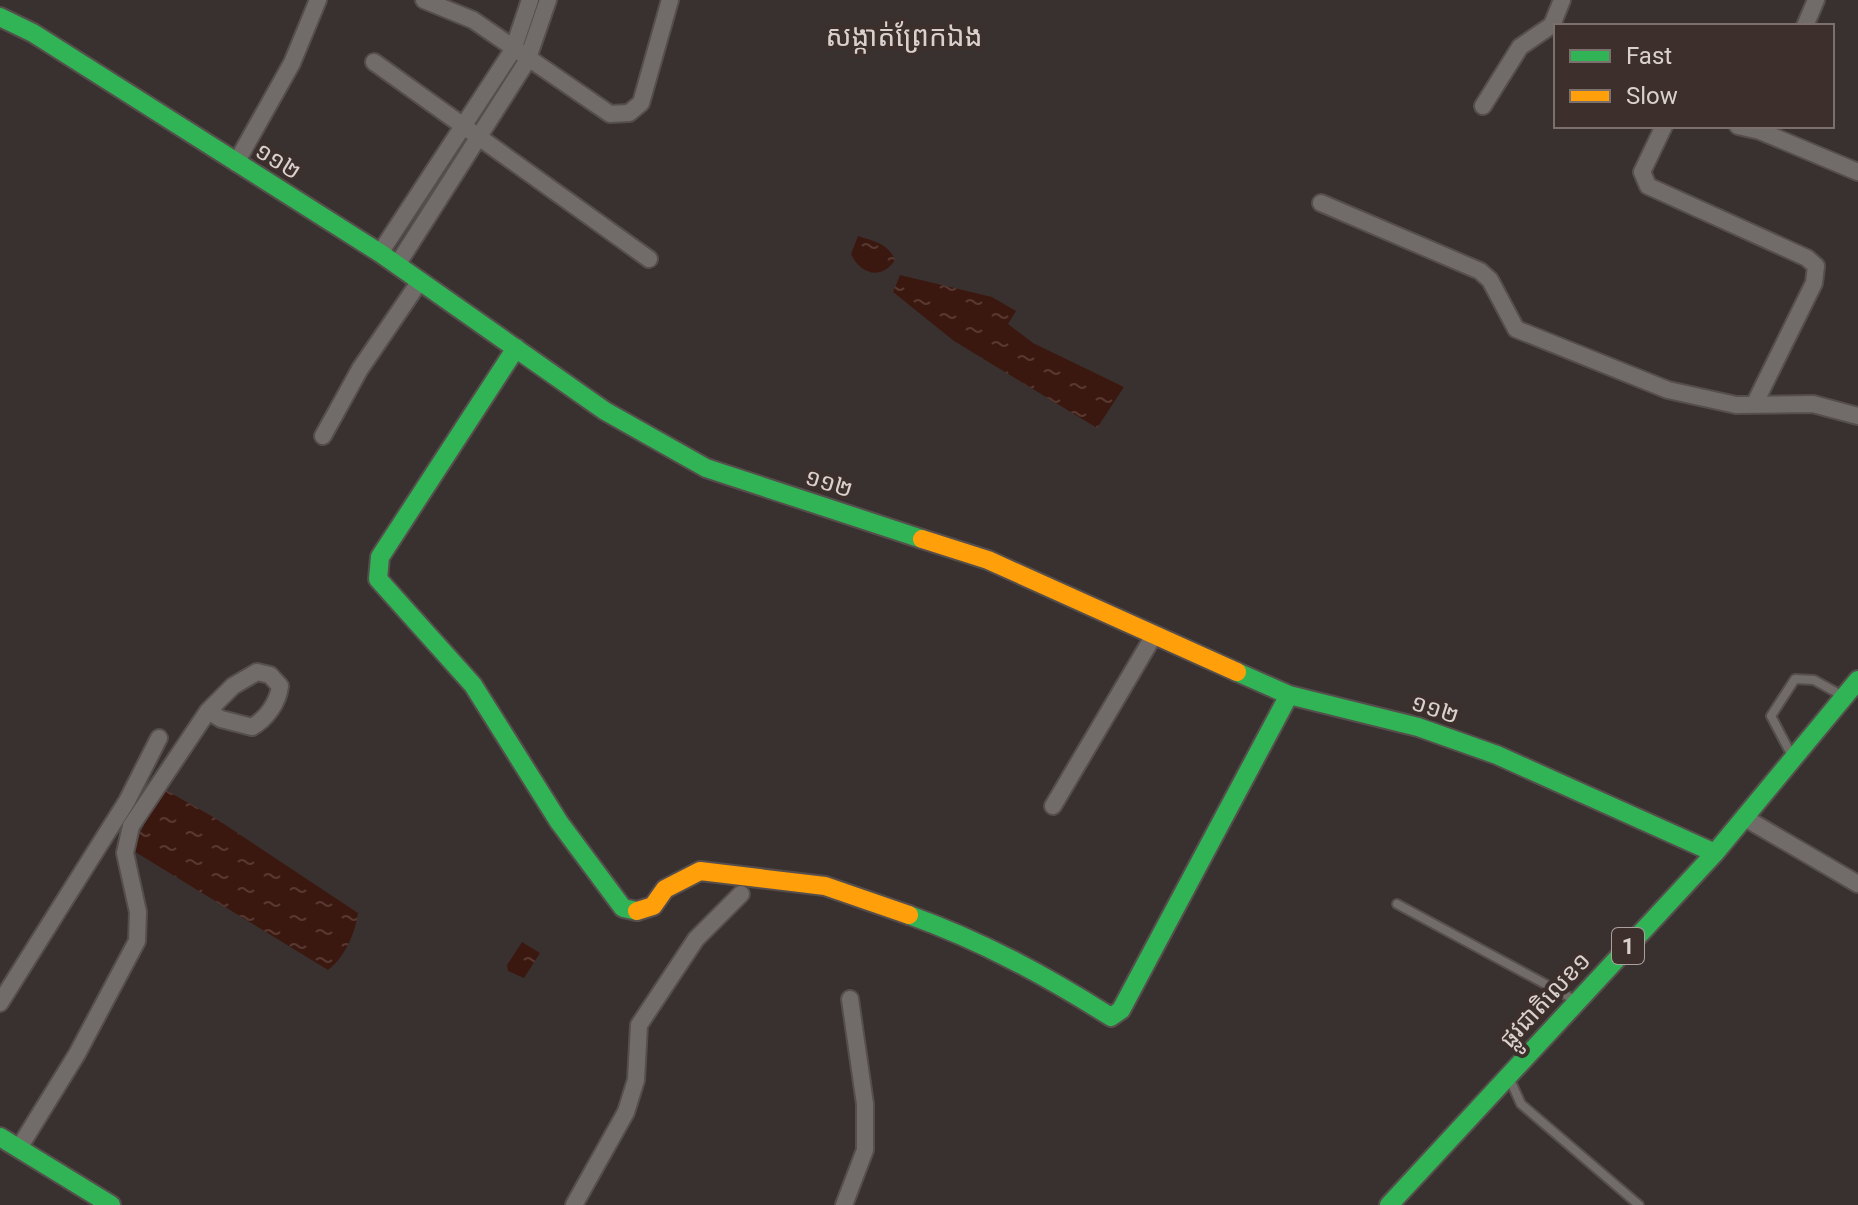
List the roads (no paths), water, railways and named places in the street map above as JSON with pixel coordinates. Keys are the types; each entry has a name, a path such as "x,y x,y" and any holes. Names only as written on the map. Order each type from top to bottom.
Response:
{"main road":[{"name":"១១២","path":"0,17 33,33 380,253 605,411 706,468 988,560 1153,637 1289,695 1418,727 1497,755 1715,853"},
{"path":"516,348 380,557 376,571 378,579 473,685 559,822 623,908 639,912 653,906 665,889 700,871 825,886 968,936 1054,981 1111,1017 1121,1010 1189,887 1289,695"},
{"name":"ផ្លូវជាតិលេខ១","path":"1389,1205 1715,853 1858,680"},
{"path":"0,1137 111,1205"}],"street":[{"path":"236,163 292,63 318,0"},
{"path":"424,0 473,20 527,61 610,114 629,113 641,103 670,0"},
{"path":"380,253 513,50 530,0"},
{"path":"397,265 527,61 548,0"},
{"path":"1483,106 1520,47 1552,25 1562,0"},
{"path":"1806,24 1816,0"},
{"path":"374,62 649,259"},
{"path":"1663,128 1642,172 1648,186 1807,258 1816,266 1814,283 1755,403"},
{"path":"1761,128 1858,172"},
{"path":"1321,203 1452,256 1480,271 1490,280 1516,329 1668,390 1736,405 1813,404 1858,416"},
{"path":"323,436 360,369 420,281"},
{"path":"1053,806 1153,637"},
{"path":"19,1148 132,954 139,920 125,853 131,826 208,711"},
{"path":"0,1003 127,801 159,738"},
{"path":"1745,818 1858,884"},
{"path":"574,1205 626,1112 636,1080 639,1025 696,939 741,894"},
{"path":"844,1205 865,1150 865,1104 850,999"}],"lane":[{"path":"1794,758 1771,716 1795,679 1814,680 1845,697"},
{"path":"1397,904 1577,1002"},
{"path":"1508,1075 1521,1104 1639,1205"}],"water":[{"path":"858,236 885,247 895,260 877,273 865,270 851,254"},
{"path":"900,275 992,297 1016,311 1008,324 1033,343 1124,387 1097,428 954,341 893,292"},
{"path":"162,788 215,818 358,913 348,944 334,965 328,970 132,850"},
{"path":"522,942 540,953 524,978 508,971 507,965"}],"district":[{"name":"សង្កាត់ព្រែកឯង","path":"904,36"}]}
